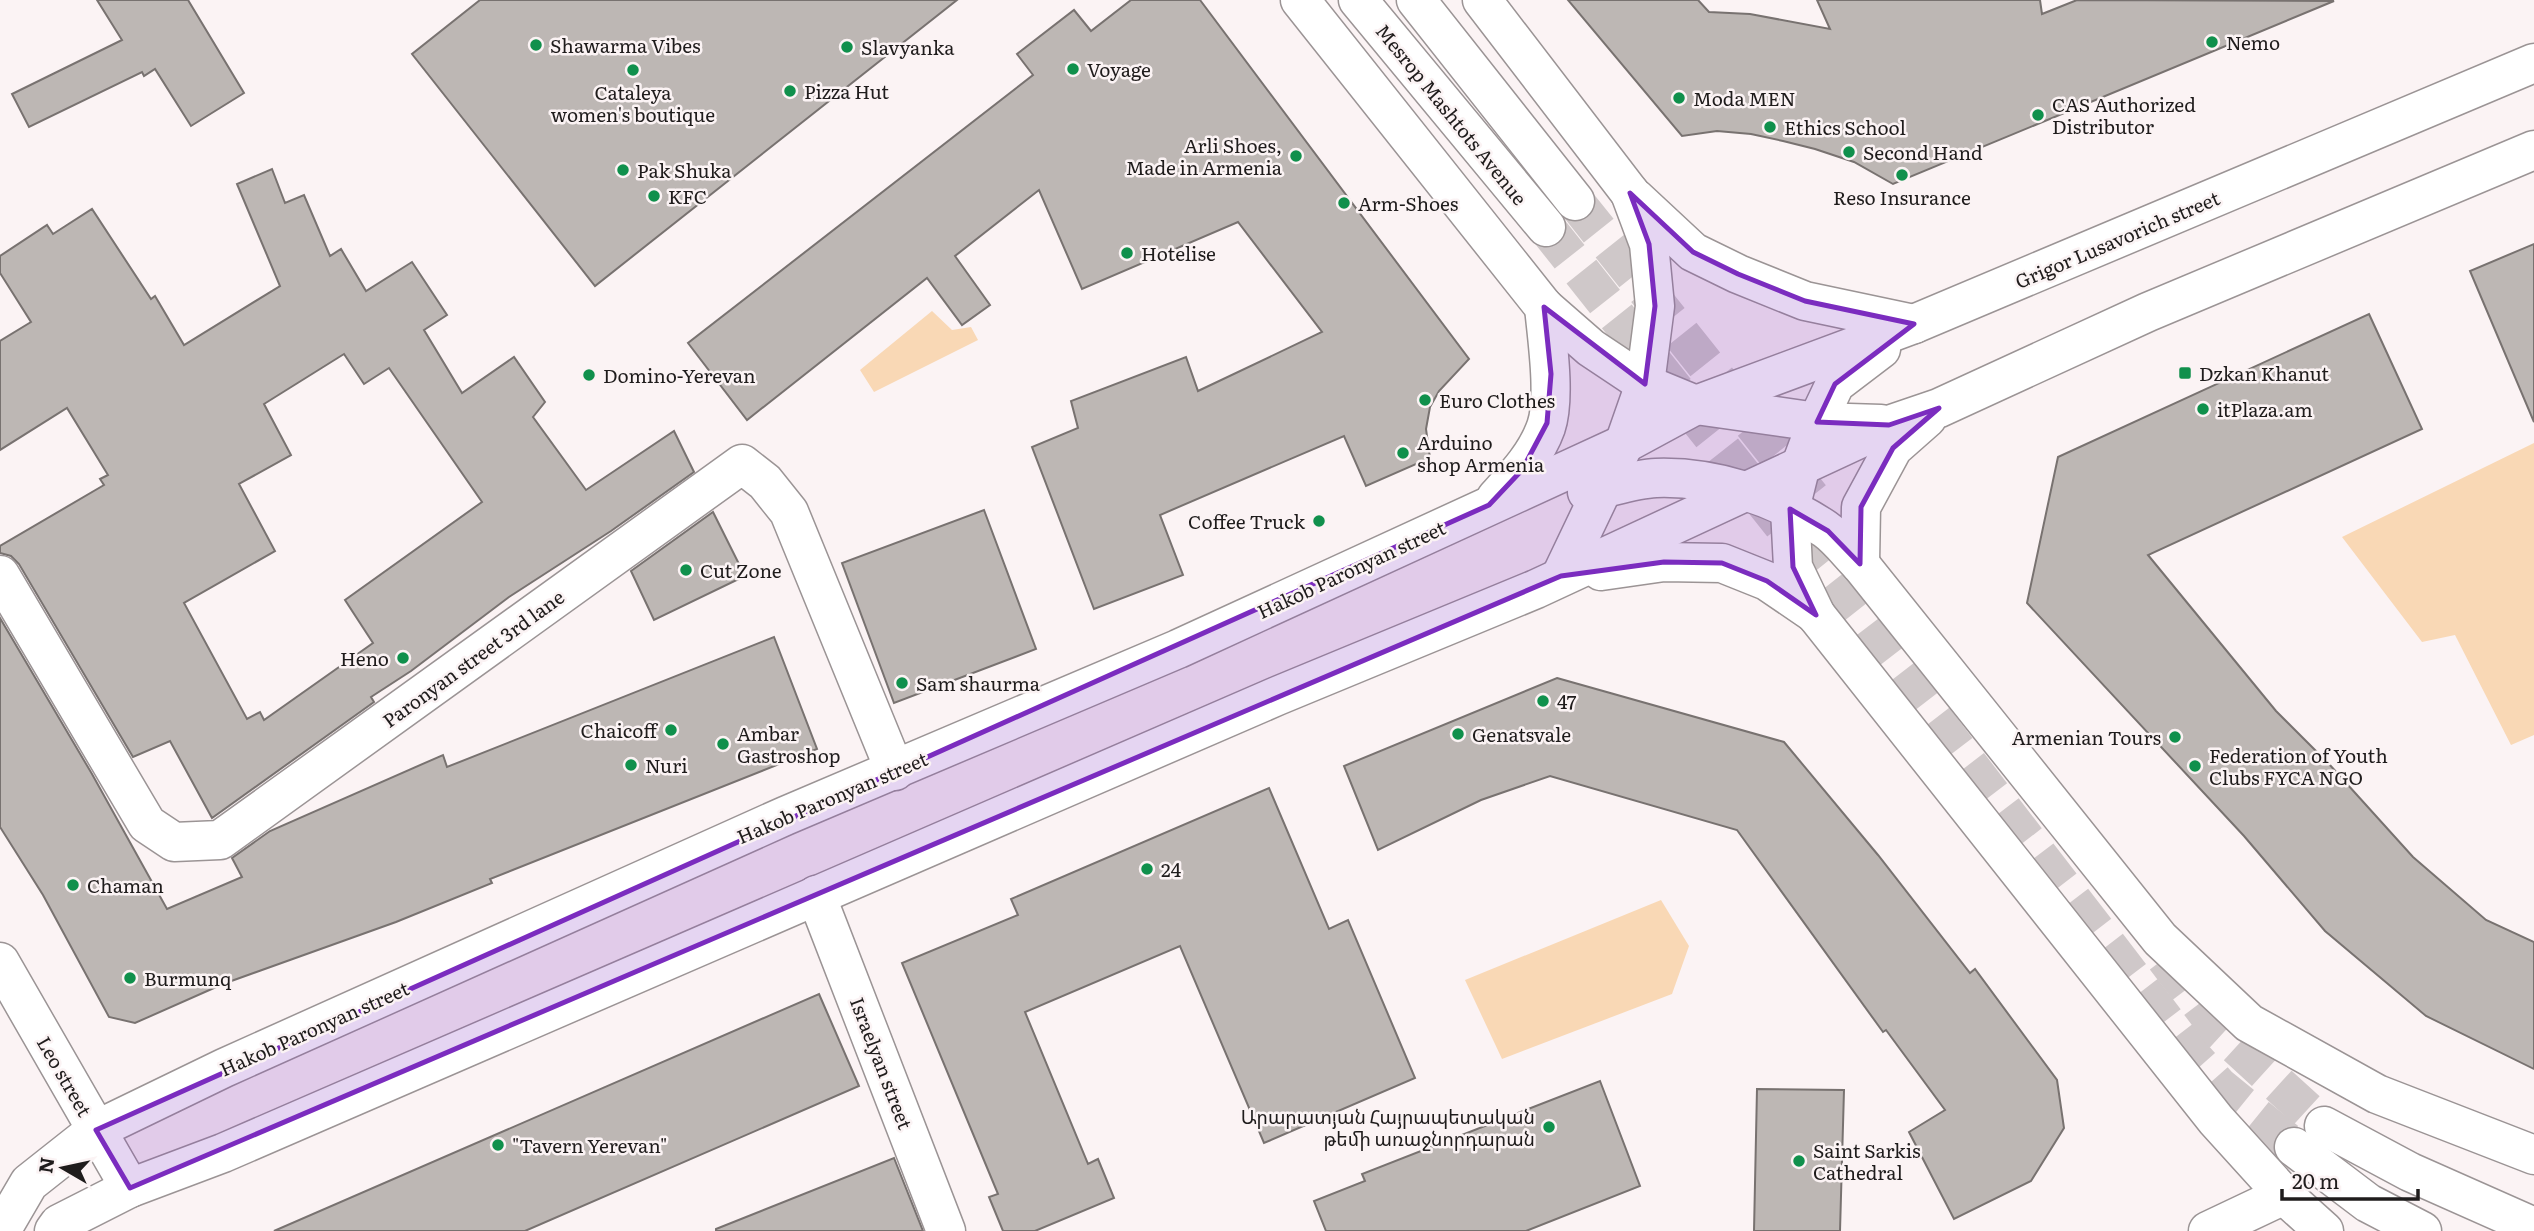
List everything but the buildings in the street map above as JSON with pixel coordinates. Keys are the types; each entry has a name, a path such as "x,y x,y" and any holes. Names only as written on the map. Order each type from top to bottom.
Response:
{"main road":[{"path":"1300,0 1544,307 1591,348 1644,384 1696,405 1817,422 1889,425"},
{"name":"Mesrop Mashtots Avenue","path":"1358,0 1546,227"},
{"path":"1416,0 1575,201"},
{"path":"1482,0 1630,193 1693,253 1805,301 1914,324"},
{"name":"Grigor Lusavorich street","path":"1696,405 1914,324 2534,63"},
{"path":"54,1231 59,1224 130,1188 223,1153 1277,696 1536,589 1889,425 1939,408 2148,312 2534,150"},
{"path":"1561,576 1624,444 1644,384 1654,306 1649,244 1630,193"},
{"path":"1489,505 1522,470 1547,423 1551,373 1544,307"},
{"path":"1914,324 1835,384 1801,465 1790,509 1793,567 1816,615 2217,1120 2284,1195 2324,1231"},
{"name":"Hakob Paronyan street","path":"1,1231 29,1183 96,1130 288,1039 772,822 1178,649 1624,444 1696,405"},
{"path":"1860,564 1861,507 1893,448 1939,408"},
{"name":"Paronyan street 3rd lane","path":"0,575 148,824 174,842 220,840 742,464 765,482 789,512 895,771"},
{"path":"1489,505 1604,489 1653,478 1686,479 1747,491 1790,509 1828,530 1860,564 2160,939 2249,1023 2377,1094 2534,1155"},
{"path":"1561,576 1664,562 1722,563 1767,581 1816,615"},
{"name":"Israelyan street","path":"816,895 946,1231"},
{"name":"Leo street","path":"0,962 130,1188"},
{"path":"2422,1231 2368,1203 2309,1137 2410,1172 2534,1227"},
{"path":"2208,1231 2284,1195"}],"highlighted area":[{"path":"1630,193 1693,252 1738,274 1805,301 1914,324 1835,384 1817,422 1889,425 1939,408 1893,448 1861,507 1860,564 1828,531 1790,509 1793,567 1816,615 1767,581 1722,563 1664,562 1561,576 130,1188 96,1130 1489,505 1522,470 1547,423 1551,374 1544,307 1645,384 1655,306 1649,244"}],"shaded area":[{"path":"932,311 952,330 971,327 978,340 874,392 860,370"},
{"path":"2534,443 2534,735 2511,745 2455,635 2422,642 2342,537"},
{"path":"1661,900 1689,946 1672,994 1502,1059 1465,980"}],"tunnel":[{"path":"1575,201 1811,497"},
{"path":"1546,227 1864,628 2195,1059 2219,1086 2294,1147"},
{"path":"2165,958 2221,1032 2324,1126"}],"place":[{"name":"Nemo","path":"2212,42"},
{"name":"Shawarma Vibes","path":"536,45"},
{"name":"Slavyanka","path":"847,47"},
{"name":"Voyage","path":"1073,69"},
{"name":"Cataleya women's boutique","path":"633,70"},
{"name":"Pizza Hut","path":"790,91"},
{"name":"Moda MEN","path":"1679,98"},
{"name":"CAS Authorized Distributor","path":"2038,115"},
{"name":"Ethics School","path":"1770,127"},
{"name":"Second Hand","path":"1849,152"},
{"name":"Arli Shoes, Made in Armenia","path":"1296,156"},
{"name":"Pak Shuka","path":"623,170"},
{"name":"Reso Insurance","path":"1902,175"},
{"name":"KFC","path":"654,196"},
{"name":"Arm-Shoes","path":"1344,203"},
{"name":"Hotelise","path":"1127,253"},
{"name":"Dzkan Khanut","path":"2185,373"},
{"name":"Domino-Yerevan","path":"589,375"},
{"name":"Euro Clothes","path":"1425,400"},
{"name":"itPlaza.am","path":"2203,409"},
{"name":"Arduino shop Armenia","path":"1403,453"},
{"name":"Coffee Truck","path":"1319,521"},
{"name":"Cut Zone","path":"686,570"},
{"name":"Heno","path":"403,658"},
{"name":"Sam shaurma","path":"902,683"},
{"name":"47","path":"1543,701"},
{"name":"Chaicoff","path":"671,730"},
{"name":"Genatsvale","path":"1458,734"},
{"name":"Armenian Tours","path":"2175,737"},
{"name":"Ambar Gastroshop","path":"723,744"},
{"name":"Nuri","path":"631,765"},
{"name":"Federation of Youth Clubs FYCA NGO","path":"2195,766"},
{"name":"24","path":"1147,869"},
{"name":"Chaman","path":"73,885"},
{"name":"Burmunq","path":"130,978"},
{"name":"Արարատյան Հայրապետական թեմի առաջնորդարան","path":"1549,1127"},
{"name":"\"Tavern Yerevan\"","path":"498,1145"},
{"name":"Saint Sarkis Cathedral","path":"1799,1161"}]}
